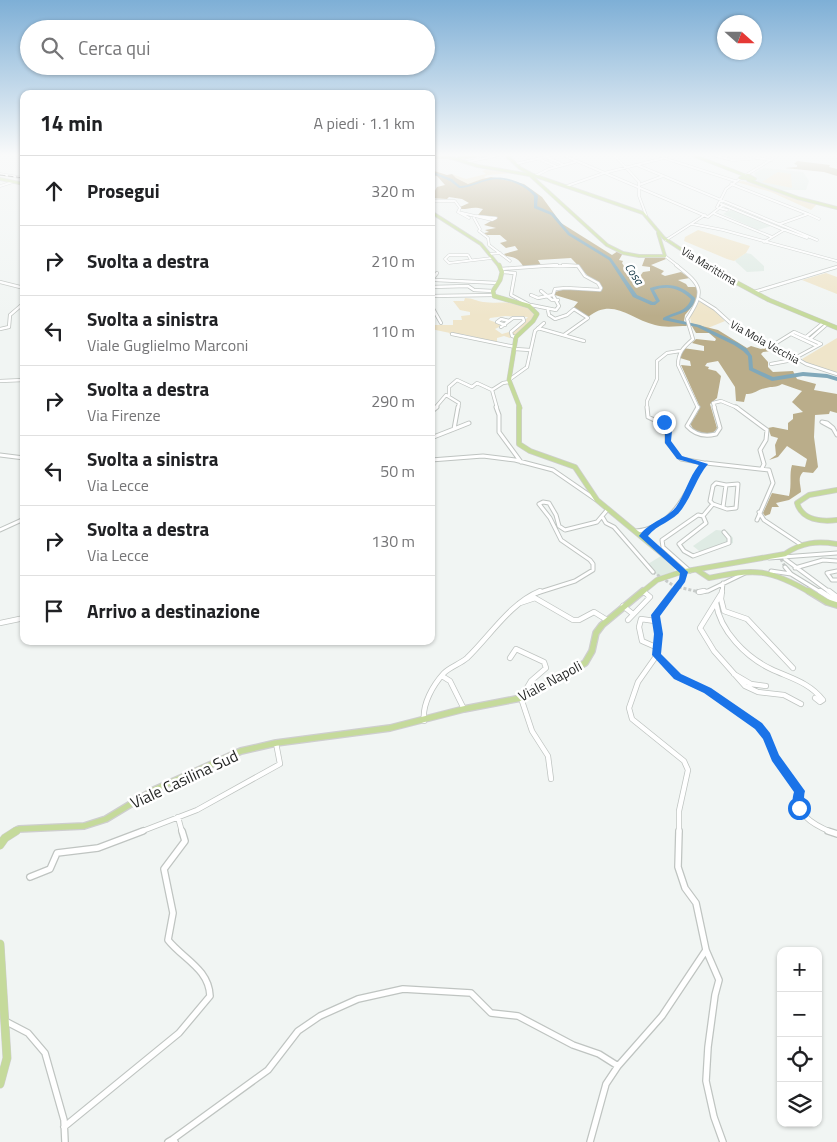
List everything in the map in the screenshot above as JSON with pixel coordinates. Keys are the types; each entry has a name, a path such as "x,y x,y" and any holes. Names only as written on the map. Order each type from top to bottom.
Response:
{"main road":[{"path":"567,209 607,245 639,256 665,256 658,232"},
{"path":"630,209 646,215"},
{"path":"435,215 486,249 501,270 493,293 499,299 530,305 536,311 536,318 516,337 509,381 520,410 519,444 530,451 575,467 597,500 687,572"},
{"name":"Via Marittima","path":"646,215 666,240 717,273 754,292 837,329"},
{"path":"662,245 666,240"},
{"path":"837,490 807,496 801,498 797,503 802,513 811,518 823,521 837,520"},
{"path":"800,544 817,542 837,544"},
{"name":"Viale Napoli","path":"464,709 521,698 585,663 592,651 596,633 623,606 661,578 785,554 794,546 800,544"},
{"path":"697,570 709,578 748,570 770,573 791,581 827,602 837,604"},
{"name":"Viale Casilina Sud","path":"0,845 5,838 19,829 84,826 106,818 154,790 241,751 276,743 380,730 424,721 464,709"},
{"path":"0,944 6,1058 5,1070 0,1084"}],"street":[{"path":"644,209 646,215"},
{"path":"691,209 706,216 717,216 725,211"},
{"path":"706,216 714,209"},
{"path":"745,209 780,224 786,229 804,232 809,235 807,237"},
{"path":"797,209 820,219"},
{"path":"716,211 725,211 772,237"},
{"path":"716,211 717,216"},
{"path":"666,240 716,211 725,211 817,240"},
{"path":"458,212 492,220 496,218 477,216"},
{"path":"458,212 469,218"},
{"path":"780,224 808,214"},
{"path":"474,218 479,230 488,238 488,244"},
{"path":"692,224 724,230 837,261"},
{"path":"764,242 786,229"},
{"path":"482,245 488,244 510,261"},
{"path":"486,249 494,248"},
{"path":"471,260 468,255 449,255 445,259 448,263 471,260 491,256 500,252"},
{"path":"665,256 692,278 698,289 700,299 687,319 693,339 683,345 678,365 698,407 697,411 687,422 688,428 701,436 716,434 720,428 713,403 719,400 731,403 761,423 766,430 766,440 760,450 764,464 762,468"},
{"path":"501,270 560,264 578,266 585,276 598,283 601,288 600,290 559,288 554,290 553,294 536,298 531,295"},
{"path":"754,292 770,285 814,275 837,267"},
{"path":"501,270 514,273 512,297 548,310 558,308 558,300 553,294"},
{"path":"436,280 477,280 488,284 498,283"},
{"path":"0,282 20,287"},
{"path":"435,287 468,286 474,290 493,293"},
{"path":"541,291 552,300 558,300"},
{"path":"435,296 493,293"},
{"name":"Via Mola Vecchia","path":"700,299 715,309 733,327 773,345 797,359 837,374"},
{"path":"0,329 10,327 10,315 20,306"},
{"path":"548,310 549,315 555,319 567,315 574,309 588,318 564,335"},
{"path":"435,312 441,323"},
{"path":"500,328 515,317 524,319 510,332 512,336 516,337"},
{"path":"505,325 498,322 501,319 509,321"},
{"path":"492,390 509,381 526,367 538,328 544,323"},
{"path":"806,337 825,324"},
{"path":"810,339 825,324"},
{"path":"538,328 584,341"},
{"path":"770,364 797,359 821,344 794,332 773,345"},
{"path":"452,334 530,350"},
{"path":"791,334 817,346"},
{"path":"680,351 667,353 658,360 657,379 647,404 648,417 661,420 666,425 669,434 667,440 681,459 704,464 716,463 770,470 773,480 758,520"},
{"path":"0,381 20,380"},
{"path":"454,430 458,403 449,395 449,387 456,380 472,387 477,383 492,390"},
{"path":"492,390 492,396 499,414 500,432 521,462"},
{"path":"435,409 444,396 449,395"},
{"path":"435,437 469,423"},
{"path":"833,428 837,435"},
{"path":"0,455 20,458"},
{"path":"435,460 483,456 505,458 555,471 597,500"},
{"path":"636,530 651,527 668,518 679,508 704,464"},
{"path":"716,483 726,485 738,484 738,502 734,509 713,504 710,501 713,486 716,483"},
{"path":"723,507 726,485"},
{"path":"424,721 424,711 432,690 445,672 465,660 518,603 529,595 576,582 594,568 589,559 558,536 549,516 539,507 539,504 543,502 549,503 556,515 559,526 563,529 568,530 597,522 606,523 614,527 653,572"},
{"path":"713,504 703,516 698,516 662,540 663,547 687,572 657,612 655,621 658,634 657,655 638,682 629,708 632,719 684,762 688,770 680,812 678,868 685,888 696,903 706,950 719,980 715,995 708,1047 706,1081 714,1117 723,1142"},
{"path":"597,522 608,509"},
{"path":"760,512 764,520 800,544"},
{"path":"604,516 606,523"},
{"path":"703,516 706,523 679,544 690,556 729,543 729,538 724,532"},
{"path":"0,530 20,521"},
{"path":"643,536 651,527"},
{"path":"765,557 785,559 818,553 837,553"},
{"path":"785,559 837,597"},
{"path":"795,568 823,560 837,561"},
{"path":"785,567 791,574 837,604"},
{"path":"699,592 708,591 748,570"},
{"path":"770,573 771,571 791,574"},
{"path":"837,572 827,572 832,580 837,580"},
{"path":"723,583 716,612 729,633 757,661 798,680 815,691 823,700 820,702 815,698"},
{"path":"628,620 650,597 642,591"},
{"path":"719,597 724,611 747,619 793,668"},
{"path":"719,597 700,628 706,642 738,681 750,690 782,694 801,704"},
{"path":"518,603 528,598 535,598 573,620 579,620 594,612 608,620"},
{"path":"623,606 633,614"},
{"path":"0,623 20,619"},
{"path":"655,621 641,619 639,627 642,642 658,648"},
{"path":"510,658 516,649 544,662 546,665 546,668 525,689 521,698 532,731 548,756 551,780"},
{"path":"657,655 678,677 708,691 759,726 767,736 776,758 800,791 797,799 799,808 815,826 837,834"},
{"path":"734,674 751,684 766,686"},
{"path":"442,676 450,681 464,709"},
{"path":"30,876 50,869 57,853 98,848 197,810 280,764 276,743"},
{"path":"64,1127 179,1033 210,996 210,988 203,972 173,947 168,940 174,913 164,872 166,865 183,846 185,841 178,817"},
{"path":"590,1142 606,1084 618,1066 662,1016 706,950"},
{"path":"172,1141 268,1070 298,1031 320,1016 358,998 403,989 471,993 491,1013 518,1016 573,1045 599,1054 618,1066"},
{"path":"5,1021 28,1033 45,1053 58,1099 65,1142"}],"shaded area":[{"path":"483,209 551,209 561,223 612,255 618,251 623,253 619,260 623,261 622,263 631,277 638,279 643,272 650,271 650,267 642,266 645,258 665,258 651,265 664,271 661,274 665,276 681,272 690,278 678,280 688,287 696,287 699,298 685,315 684,321 687,326 659,326 614,309 597,311 588,317 573,308 578,302 555,295 555,292 566,289 600,291 602,288 600,283 588,276 571,258 538,260 541,265 523,266 516,259 504,254 518,250 515,246 506,248 500,243 507,241 500,235 487,235 484,233 489,232 485,230 496,228 484,225 498,217 478,215"},
{"path":"734,209 771,226 758,230 723,214"},
{"path":"698,230 750,246 746,253 734,261 727,259 684,241 685,237"},
{"path":"746,253 751,254 764,266 764,271 747,272 736,262 735,260"},
{"path":"826,273 837,277 837,294 802,280"},
{"path":"465,298 470,298 491,303 516,303 535,313 534,320 515,336 512,333 528,317 505,316 490,318 489,320 503,325 495,329 502,334 509,332 511,336 510,338 504,336 497,338 497,342 435,330 435,325 453,325 453,320 462,320 461,316 470,315 470,312 460,310 453,301 464,301"},
{"path":"699,302 707,303 725,321 708,328 691,323 690,317"},
{"path":"690,323 718,330 747,348 751,346 761,349 772,346 780,350 763,352 761,354 773,372 793,371 797,379 816,384 814,390 837,394 837,413 830,411 829,414 815,415 814,437 818,467 813,473 803,472 800,479 801,492 789,500 776,503 779,507 772,507 770,514 765,516 763,513 772,493 789,496 792,465 805,467 807,459 787,446 778,457 769,460 776,455 775,445 778,438 771,436 768,428 788,430 788,423 793,419 793,414 803,412 792,402 802,391 782,384 746,394 744,402 736,401 735,387 718,361 707,363 705,366 709,367 708,369 716,371 721,376 717,398 710,404 717,428 712,433 707,434 694,431 690,423 698,412 699,405 681,365 691,366 690,361 680,358 683,348 704,351 704,346 692,343 696,339 715,341 716,339 709,333 696,333"},
{"path":"837,338 837,373 807,363 802,359"},
{"path":"716,530 727,531 733,538 733,543 703,554 693,546"},
{"path":"661,556 675,567 674,574 660,578 653,571 648,564"}],"waterway":[{"name":"Cosa","path":"541,209 552,214 569,234 610,259 635,296 653,304 658,301 652,289 669,286 684,291 693,299 692,304 686,310 665,319 698,326 736,344 750,356 751,369 772,379 803,374 827,376 837,379"}],"tunnel":[{"path":"781,559 785,567"},
{"path":"653,572 674,586 699,592 696,591"}],"route":[{"path":"664,422 669,431 667,442 672,449 683,460 702,462 704,464 679,508 668,518 651,527 643,536 684,572 684,577 669,600 655,615 658,634 657,655 678,677 708,691 759,726 767,736 776,758 800,791 797,799 799,808"}]}
